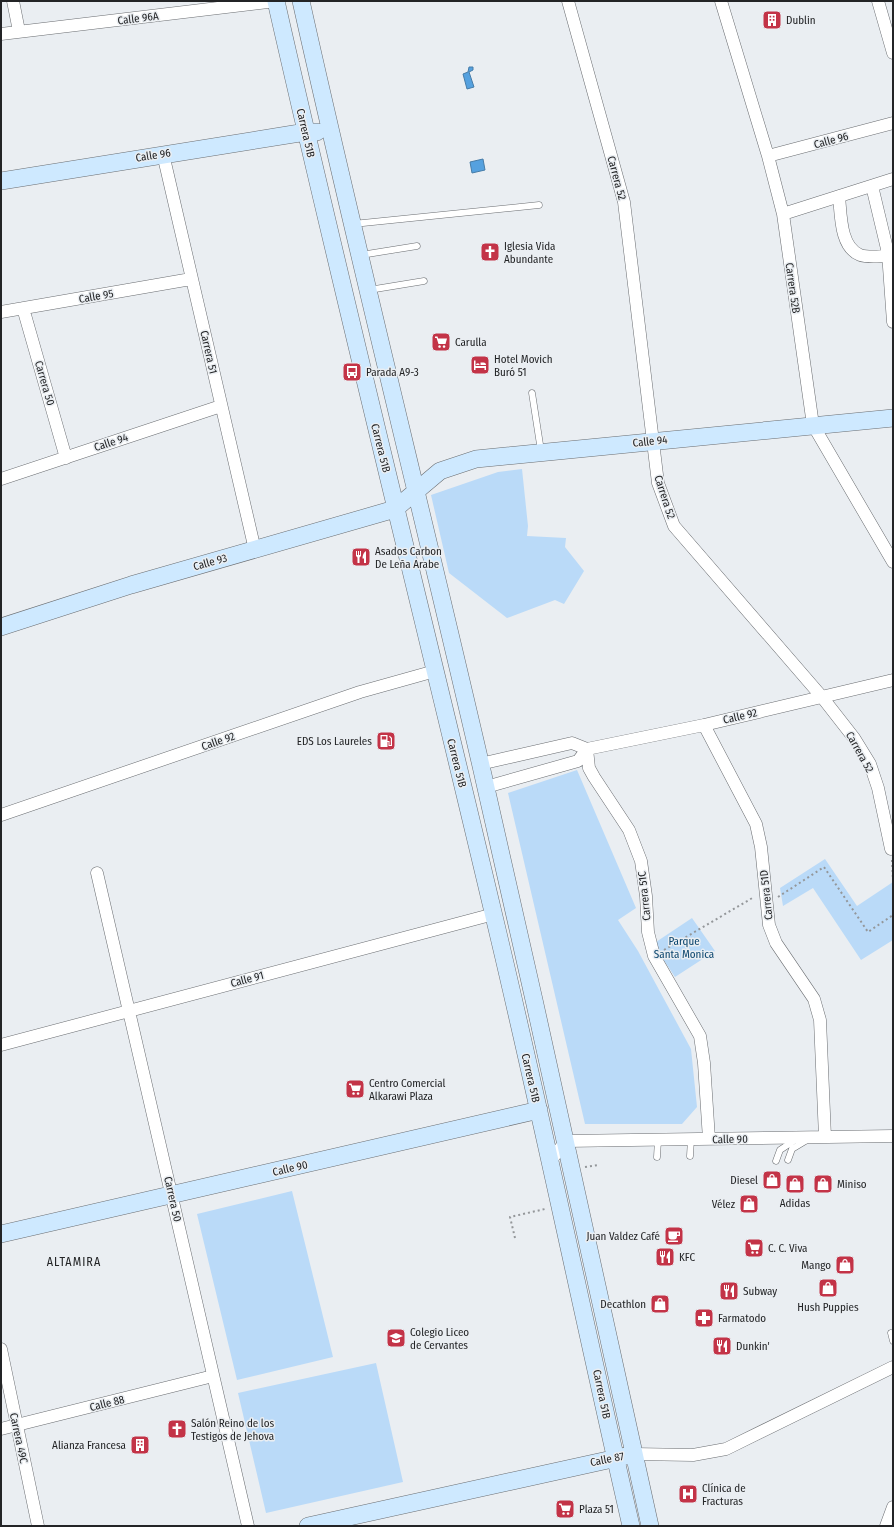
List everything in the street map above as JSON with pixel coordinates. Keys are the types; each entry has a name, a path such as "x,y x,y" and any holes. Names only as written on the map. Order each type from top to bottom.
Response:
{"main road":[{"name":"Carrera 51B","path":"276,1 395,509 494,914 631,1526"},
{"name":"Carrera 51B","path":"301,1 367,290 486,787 566,1140 650,1526"},
{"name":"Calle 96","path":"1,181 306,132 319,132 331,135"},
{"name":"Calle 94","path":"415,491 440,471 476,459 893,418"},
{"name":"Calle 93","path":"1,627 131,585 395,509 415,491"},
{"path":"539,1110 566,1140"},
{"name":"Calle 90","path":"1,1234 539,1110"},
{"name":"Calle 87","path":"308,1526 634,1454"}],"street":[{"path":"13,1 19,31"},
{"name":"Calle 96A","path":"1,34 276,1"},
{"name":"Carrera 52","path":"568,1 624,202 658,483 674,526 822,697 854,738 870,764 878,788 891,849"},
{"name":"Carrera 52B","path":"721,1 768,156 782,214 813,425 893,562"},
{"path":"878,1 893,53"},
{"name":"Calle 96","path":"768,156 893,123"},
{"name":"Carrera 51","path":"163,154 255,550"},
{"path":"782,214 893,179"},
{"path":"872,186 889,256 893,322"},
{"path":"839,196 846,242 852,251 862,256 889,256"},
{"name":"Calle 95","path":"1,312 191,279"},
{"name":"Carrera 50","path":"23,308 66,458"},
{"name":"Calle 94","path":"1,479 221,406"},
{"name":"Calle 92","path":"1,815 360,692 435,671"},
{"name":"Calle 92","path":"480,764 572,743 587,749 704,725 893,680"},
{"name":"Carrera 51D","path":"704,725 756,824 767,893 769,925 776,943 814,999 820,1020 825,1137"},
{"path":"486,787 578,761 587,749"},
{"name":"Carrera 51C","path":"587,749 592,772 629,830 641,861 646,896 648,932 654,956 700,1036 704,1063 709,1139"},
{"name":"Carrera 50","path":"97,873 248,1526"},
{"name":"Calle 91","path":"1,1045 494,914"},
{"name":"Calle 90","path":"566,1140 893,1136"},
{"path":"550,1160 566,1140"},
{"name":"Carrera 49C","path":"1,1349 38,1526"},
{"name":"Calle 87","path":"634,1454 693,1455 726,1449 893,1367"},
{"name":"Calle 88","path":"1,1429 213,1376"},
{"path":"886,1526 893,1508"}],"lane":[{"path":"352,224 539,205"},
{"path":"359,256 417,246"},
{"path":"367,290 424,281"},
{"path":"532,392 541,453"},
{"path":"788,1160 792,1149 806,1138"},
{"path":"776,1161 780,1150 806,1138"},
{"path":"690,1156 691,1139"},
{"path":"657,1157 658,1140"},
{"path":"891,1333 893,1341"}],"path":[{"path":"891,849 893,881"},
{"path":"654,956 761,893 767,893 777,897 824,867 868,932 893,915"},
{"path":"580,1168 598,1165"},
{"path":"515,1238 510,1217 545,1209"}],"green space":[{"path":"522,469 528,526 527,536 566,538 565,547 584,571 564,604 555,600 507,618 449,573 431,495 498,472"},
{"path":"577,770 636,908 618,920 638,951 691,1049 697,1107 682,1124 585,1124 508,793"},
{"path":"825,859 857,906 893,882 893,940 861,960 813,888 783,906 780,888"},
{"name":"Parque Santa Monica","path":"692,918 715,951 675,977 653,944"},
{"path":"292,1191 333,1357 237,1380 197,1214"},
{"path":"376,1363 403,1482 266,1513 238,1393"}],"water":[{"path":"469,67 473,67 473,70 469,72 474,87 467,89 463,74 468,72"},
{"path":"483,159 485,170 472,173 470,162"}],"place":[{"name":"Dublin","path":"772,20"},
{"name":"Iglesia Vida Abundante","path":"490,252"},
{"name":"Carulla","path":"441,342"},
{"name":"Hotel Movich Buró 51","path":"480,365"},
{"name":"Parada A9-3","path":"352,372"},
{"name":"Asados Carbon De Leña Arabe","path":"361,557"},
{"name":"EDS Los Laureles","path":"386,741"},
{"name":"Centro Comercial Alkarawi Plaza","path":"355,1089"},
{"name":"Diesel","path":"772,1180"},
{"name":"Adidas","path":"795,1184"},
{"name":"Miniso","path":"823,1184"},
{"name":"Vélez","path":"749,1204"},
{"name":"Juan Valdez Café","path":"674,1236"},
{"name":"C. C. Viva","path":"754,1248"},
{"name":"KFC","path":"665,1257"},
{"name":"Mango","path":"845,1265"},
{"name":"Hush Puppies","path":"828,1288"},
{"name":"Subway","path":"729,1291"},
{"name":"Decathlon","path":"660,1304"},
{"name":"Farmatodo","path":"704,1318"},
{"name":"Colegio Liceo de Cervantes","path":"396,1338"},
{"name":"Dunkin'","path":"722,1346"},
{"name":"Salón Reino de los Testigos de Jehova","path":"177,1429"},
{"name":"Alianza Francesa","path":"140,1445"},
{"name":"Clínica de Fracturas","path":"688,1494"},
{"name":"Plaza 51","path":"565,1509"}],"district":[{"name":"ALTAMIRA","path":"74,1262"}]}
